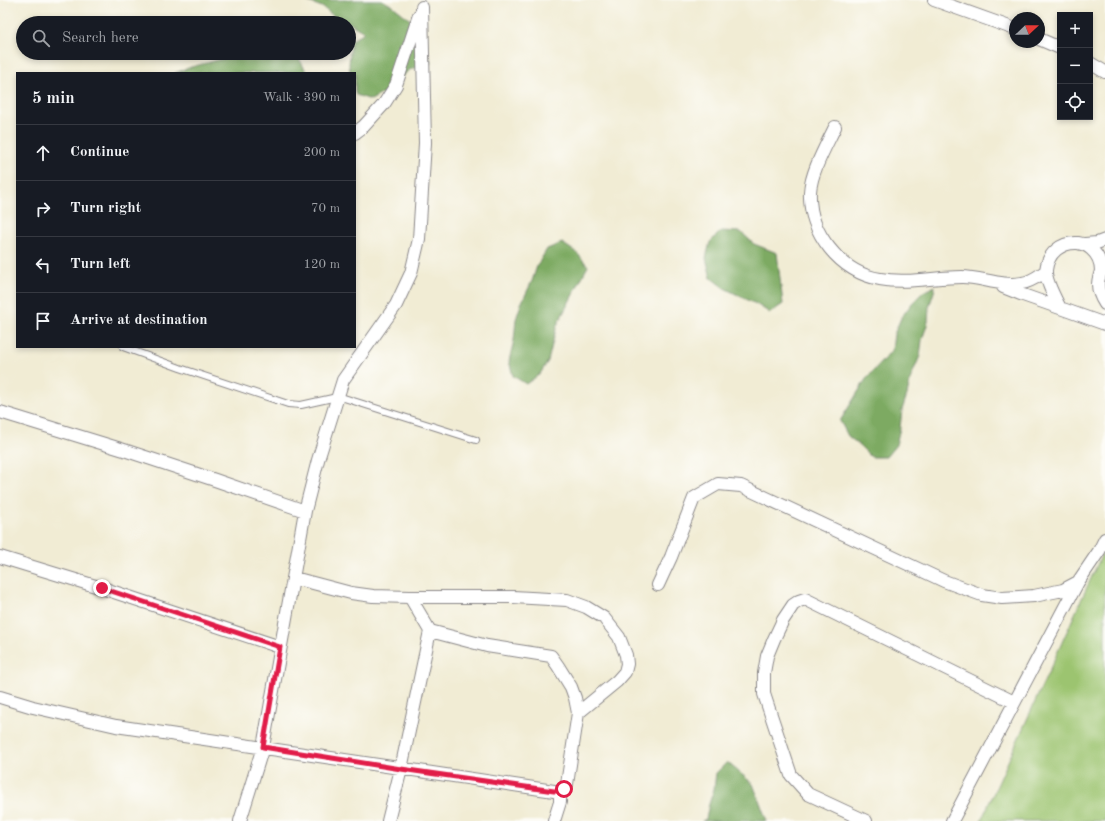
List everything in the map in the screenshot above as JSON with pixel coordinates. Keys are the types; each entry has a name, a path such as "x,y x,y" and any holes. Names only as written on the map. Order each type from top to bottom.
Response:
{"street":[{"path":"934,0 1009,27"},
{"path":"356,132 364,126 384,104 396,85 423,3"},
{"path":"240,821 263,747 305,511 318,460 337,397 343,380 396,305 411,273 419,239 424,143 423,3"},
{"path":"1045,42 1057,47"},
{"path":"1093,65 1105,72"},
{"path":"834,127 813,174 810,192 811,206 816,224 825,242 849,267 863,276 881,280 916,281 963,277 1014,284 1031,280 1046,271"},
{"path":"1060,308 1046,271 1050,257 1056,249 1064,245 1072,243 1097,243 1105,240"},
{"path":"1085,244 1096,255 1103,268 1098,284 1101,298 1105,304"},
{"path":"988,281 1105,324"},
{"path":"0,412 124,450 305,511"},
{"path":"658,585 694,498 718,484 740,486 944,581 982,595 1002,598 1034,596 1063,590 1078,582"},
{"path":"952,821 1078,582 1099,551 1105,539"},
{"path":"0,557 102,588 280,647"},
{"path":"294,578 351,593 373,596 513,597 567,600 586,607 604,618 618,637 626,655 628,664 625,672 617,681 578,713"},
{"path":"388,821 401,769 430,631 410,597"},
{"path":"866,821 808,794 792,775 764,694 764,673 767,656 783,620 793,605 806,599 1014,702"},
{"path":"0,697 116,726 554,791 564,789 567,784 578,713 571,687 551,656 487,646 430,631"},
{"path":"554,821 560,802 560,791"}],"lane":[{"path":"125,348 288,404 300,405 337,397 344,398 476,440"}],"green space":[{"path":"303,0 382,0 393,6 418,26 431,63 409,70 385,92 371,100 356,95 356,72 350,72 349,60 356,60 356,38 364,32 356,27 356,16 334,16 322,7"},
{"path":"218,60 300,60 306,72 178,72"},
{"path":"721,231 741,232 754,244 777,253 783,304 770,313 756,304 724,288 711,278 706,258 710,242"},
{"path":"562,243 577,253 588,266 557,325 548,361 540,374 526,384 513,376 509,361 514,340 516,319 537,266 547,249"},
{"path":"935,286 929,307 928,322 922,340 920,356 911,377 902,410 896,445 886,457 871,457 848,436 840,421 866,379 892,350 894,334 901,318 912,303 923,292"},
{"path":"1102,554 1105,555 1105,821 981,821"},
{"path":"727,762 753,784 767,821 702,821 706,819 714,789 716,773"}],"route":[{"path":"102,588 280,647 263,747 554,791 564,789"}]}
